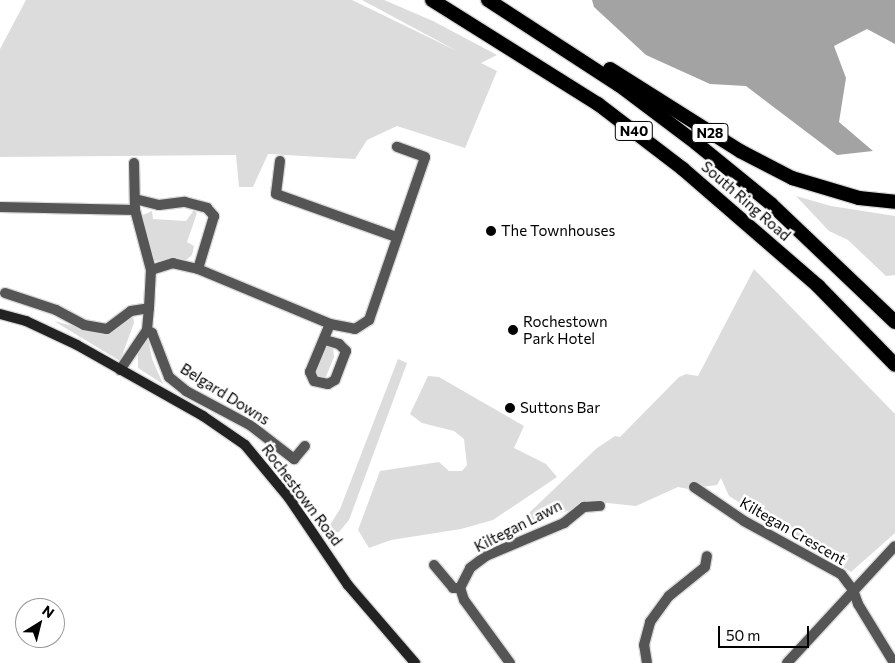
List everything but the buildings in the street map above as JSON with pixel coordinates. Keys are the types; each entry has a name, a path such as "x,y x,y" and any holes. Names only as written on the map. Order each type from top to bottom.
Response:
{"highway":[{"name":"South Ring Road","path":"432,0 598,104 683,169 818,286 895,365"},
{"name":"South Ring Road","path":"488,0 539,30 620,85 771,204 895,322"},
{"name":"N28","path":"539,30 629,80 740,151 792,178 859,198 895,202"},
{"path":"818,286 895,376"}],"main road":[{"name":"Rochestown Road","path":"0,314 52,332 203,416 245,445 288,498 348,585 415,663"}],"street":[{"path":"151,270 173,263 198,268 330,324 355,329 369,320 396,237 426,158 397,147"},
{"path":"280,161 276,194 396,237"},
{"path":"120,370 147,330 149,308 151,270 135,210 134,162"},
{"path":"135,200 159,205 185,202 207,208 214,216 198,268"},
{"path":"0,207 135,210"},
{"path":"5,293 56,310 84,325 107,329 131,311 149,308"},
{"path":"325,340 330,324"},
{"name":"Belgard Downs","path":"147,330 152,333 169,377 186,391 250,425 294,459 305,446"},
{"name":"Kiltegan Crescent","path":"694,487 744,521 841,574 853,590 858,604 894,663"},
{"name":"Kiltegan Lawn","path":"460,588 470,568 486,556 564,523 584,507 600,506"},
{"path":"787,663 895,546"},
{"path":"647,663 644,645 650,622 669,596 705,567 707,556"},
{"path":"434,566 452,588 460,588 472,614 510,663"}],"shaded area":[{"path":"26,0 352,0 459,52 362,0 384,0 433,21 497,55 481,63 497,71 465,148 397,126 367,140 355,159 268,154 253,187 239,187 236,155 0,157 0,49"},
{"path":"592,0 895,0 895,44 867,29 834,46 846,78 839,122 873,151 837,155 746,86 710,84 646,55 594,7"},
{"path":"796,196 831,206 895,216 895,275 886,276 848,240 829,231"},
{"path":"194,210 197,213 187,242 194,246 192,255 186,260 149,261 139,217 152,211 153,219 186,221"},
{"path":"754,269 895,414 895,533 851,572 729,496 721,478 717,485 702,487 695,482 688,489 678,487 636,506 598,502 530,522 528,514 597,448 615,436 620,437 679,377 686,374 698,376"},
{"path":"133,315 134,323 120,361 54,321 100,333 112,329"},
{"path":"147,333 152,359 163,384 138,368 138,351"},
{"path":"326,344 333,347 334,357 325,379 315,378 314,369"},
{"path":"398,359 407,363 349,520 339,532 325,533 340,509"},
{"path":"428,376 439,377 524,426 514,448 546,464 557,477 493,520 461,529 391,540 369,548 358,530 380,471 439,462 449,471 462,471 467,465 464,439 454,431 422,423 410,414"}],"place":[{"name":"The Townhouses","path":"491,231"},
{"name":"Rochestown Park Hotel","path":"513,330"},
{"name":"Suttons Bar","path":"510,408"}]}
